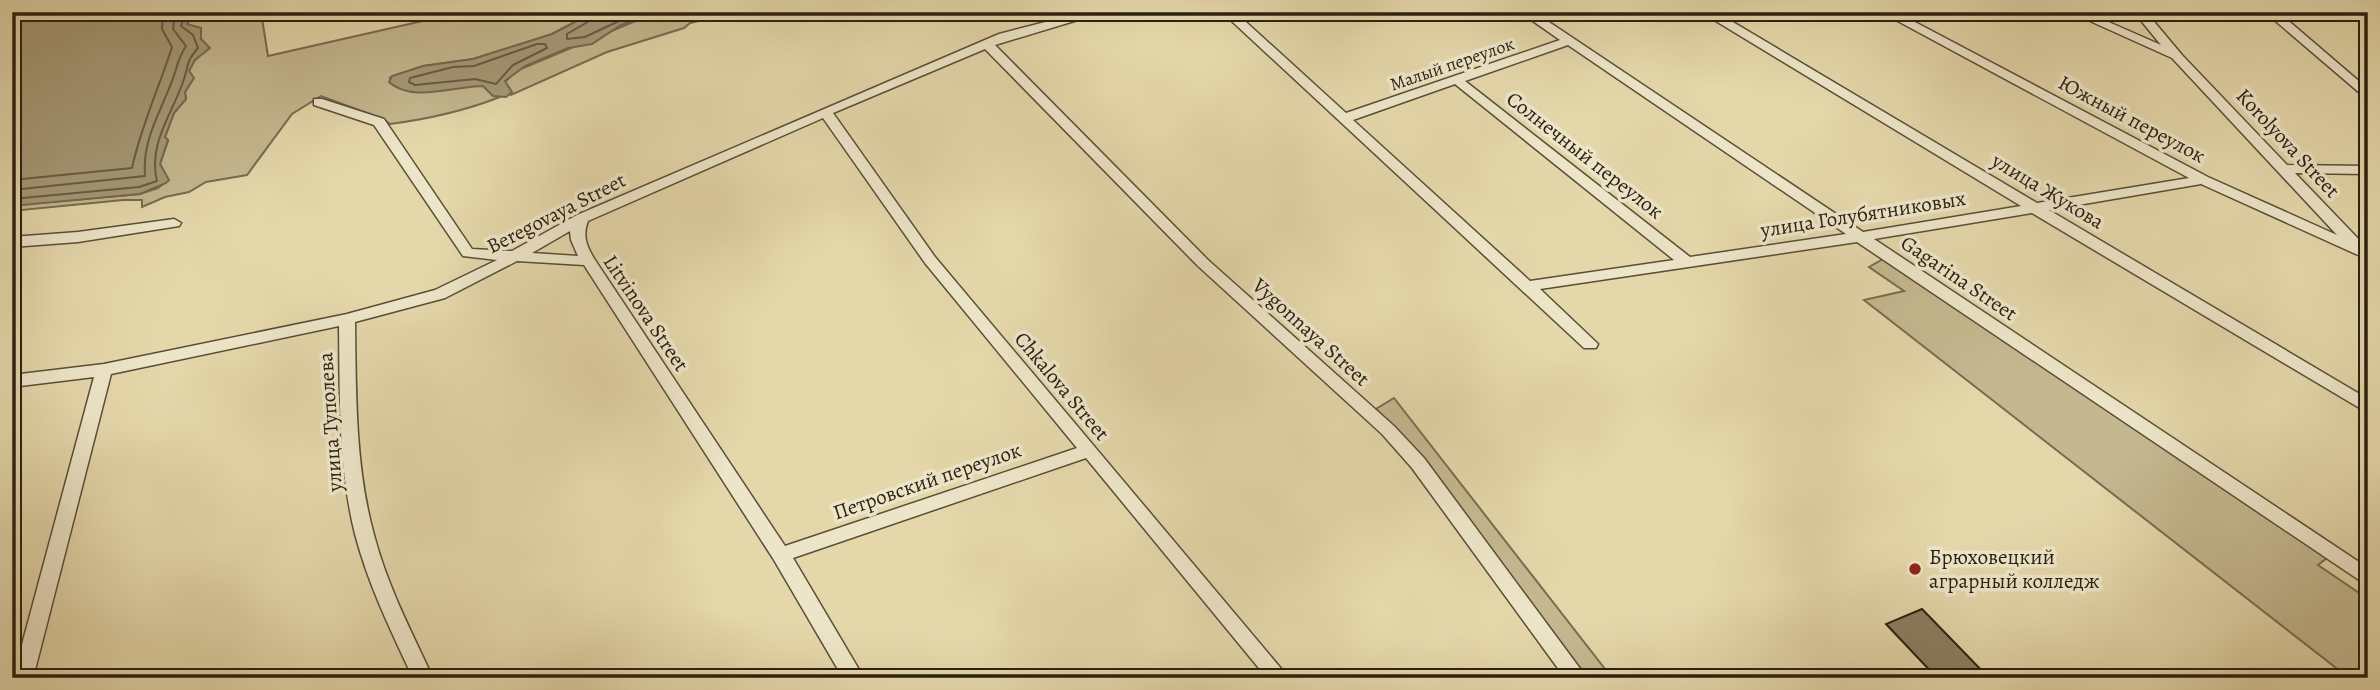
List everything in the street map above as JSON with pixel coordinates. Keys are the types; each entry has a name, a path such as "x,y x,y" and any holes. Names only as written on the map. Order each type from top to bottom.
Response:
{"street":[{"name":"Beregovaya Street","path":"12,381 104,370 347,319 440,294 481,275 510,256 582,218 825,112 1056,16 1098,12"},
{"path":"1228,12 1590,344"},
{"name":"Gagarina Street","path":"1526,12 2368,578"},
{"name":"улица Жукова","path":"1707,12 2368,407"},
{"name":"Южный переулок","path":"1888,12 2203,180 2365,255"},
{"name":"Korolyova Street","path":"2076,12 2178,58"},
{"name":"Korolyova Street","path":"2140,12 2178,58 2365,255"},
{"path":"2271,12 2368,96"},
{"name":"Малый переулок","path":"1345,118 1569,41"},
{"name":"Vygonnaya Street","path":"987,44 1203,263 1388,430 1418,463 1577,678"},
{"name":"Солнечный переулок","path":"1458,81 1685,261"},
{"name":"Litvinova Street","path":"318,102 379,122 465,251 473,255 588,261 781,555 854,678"},
{"name":"Chkalova Street","path":"825,112 930,260 1279,678"},
{"path":"2282,169 2368,170"},
{"name":"улица Голубятниковых","path":"1529,286 2203,180"},
{"path":"582,218 577,227 577,241 588,261"},
{"path":"12,242 78,237 174,223"},
{"name":"улица Туполева","path":"347,319 351,457 362,521 374,567 423,678"},
{"path":"23,678 104,370"},
{"name":"Петровский переулок","path":"781,555 1088,451"}],"shaded area":[{"path":"187,12 261,12 268,56 462,12 594,12 552,34 473,59 423,66 389,78 484,86 493,96 500,97 487,102 446,114 390,124 321,96 292,114 247,175 206,182 189,192 165,197 142,207 142,200 123,200 12,211 12,206 17,205 140,194 158,188 168,180 160,164 168,141 165,137 174,113 186,99 185,92 193,78 189,71 201,39 187,24 192,16"},
{"path":"657,12 737,12 690,23 684,28 607,52 511,95 505,82 516,71"},
{"path":"1885,258 2327,558 2318,565 2368,599 2368,678 2349,678 1864,300 1904,291 1869,267"},
{"path":"1394,398 1612,678 1587,678 1425,461 1376,409"}],"water":[{"path":"12,12 187,12 192,15 187,24 201,28 201,39 210,48 195,60 189,71 194,78 185,92 186,99 174,113 165,137 168,140 160,164 169,180 166,183 140,194 12,206"},
{"path":"594,12 657,12 621,25 592,44 568,48 525,66 505,81 512,92 506,97 493,96 483,86 421,92 398,88 389,82 392,76 423,66 473,59 552,34"}],"building":[{"path":"1922,609 1989,678 1937,678 1886,624"}],"place":[{"name":"Брюховецкий аграрный колледж","path":"1915,569"}]}
